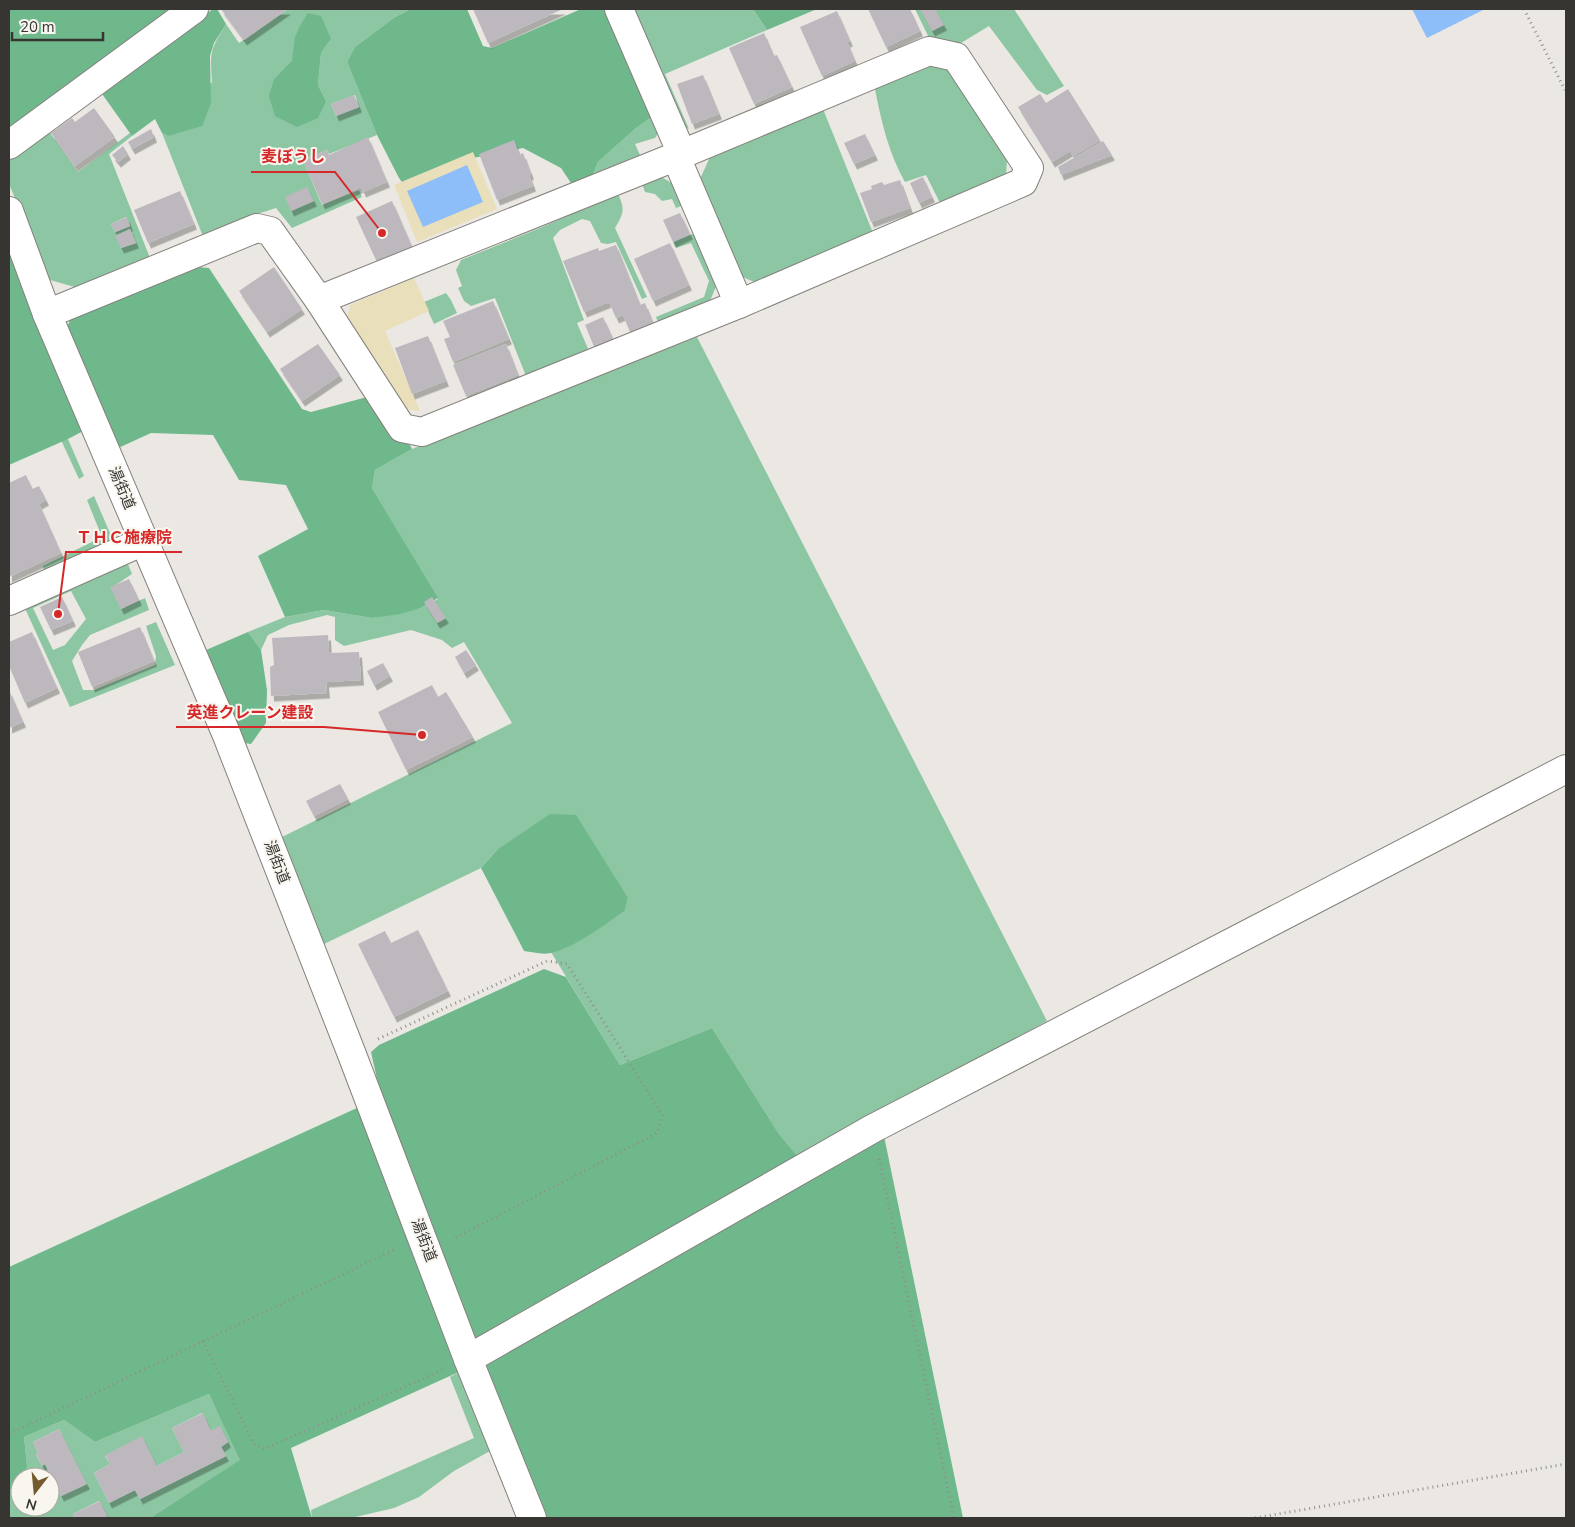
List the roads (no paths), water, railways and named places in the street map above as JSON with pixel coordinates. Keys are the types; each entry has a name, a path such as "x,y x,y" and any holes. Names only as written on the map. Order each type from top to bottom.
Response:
{"street":[{"path":"9,144 194,9"},
{"path":"619,9 739,304"},
{"path":"48,314 257,228 270,231 319,300 402,428 422,432 739,304 1022,182 1029,168 956,57 929,51 679,155 319,300"},
{"name":"湯街道","path":"9,211 48,314 226,733 426,1244 468,1359 532,1518"},
{"path":"9,600 144,542"},
{"path":"468,1359 872,1129 1566,769"}],"water":[{"path":"1412,9 1485,9 1427,38"},
{"path":"467,165 483,202 423,227 407,191"}],"place":[{"name":"麦ぼうし","path":"382,233"},
{"name":"ＴＨＣ施療院","path":"58,614"},
{"name":"英進クレーン建設","path":"422,735"}]}
